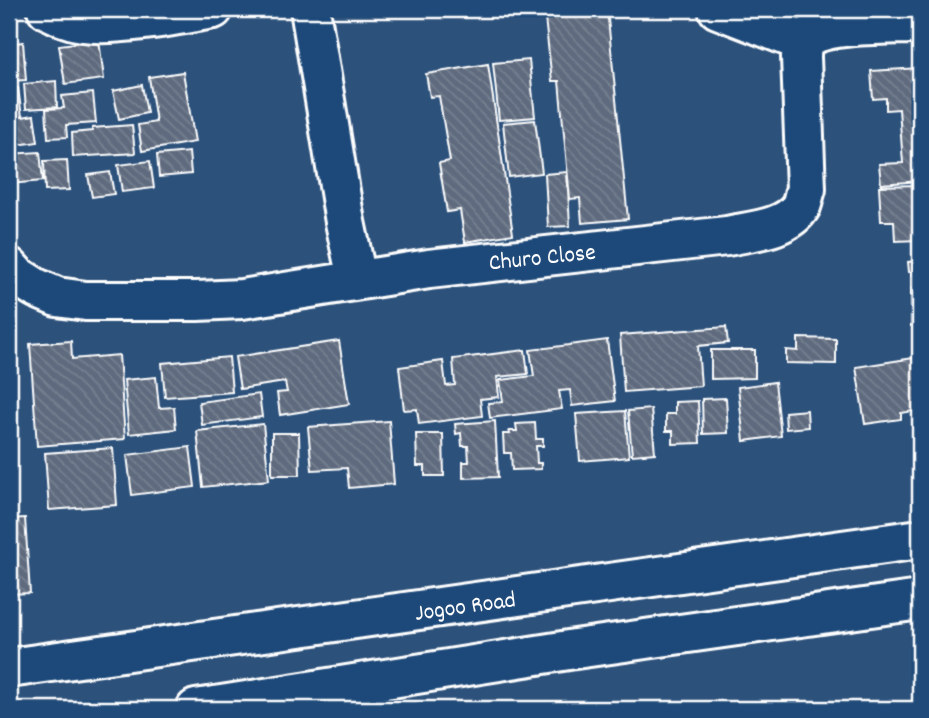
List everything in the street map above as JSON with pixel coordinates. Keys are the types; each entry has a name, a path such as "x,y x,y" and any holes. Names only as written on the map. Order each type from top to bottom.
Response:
{"main road":[{"path":"47,9 66,18 85,22 144,19 213,9"},
{"path":"310,9 345,222 358,279"},
{"path":"718,9 803,42 812,34 827,30 911,24"},
{"name":"Churo Close","path":"9,267 17,276 36,288 57,296 86,301 197,302 242,299 358,279 727,236 768,227 789,219 801,206 806,189 801,57 803,42"},
{"name":"Jogoo Road","path":"9,668 920,539"},
{"path":"196,709 602,645 920,600"}],"building":[{"path":"544,9 607,9 628,219 582,223 580,198 570,199 559,81 552,81"},
{"path":"99,40 104,79 65,84 59,45"},
{"path":"23,42 26,80 9,81 9,44"},
{"path":"529,60 535,117 499,120 493,63"},
{"path":"488,64 513,234 465,242 460,210 447,212 439,163 450,161 439,96 430,97 426,74"},
{"path":"920,68 920,181 881,184 879,164 903,163 899,109 886,110 886,98 873,99 871,71"},
{"path":"183,72 195,142 142,151 138,125 156,122 149,77"},
{"path":"56,81 57,107 26,109 24,84"},
{"path":"142,85 147,113 119,119 113,91"},
{"path":"18,88 22,117 34,115 38,142 9,146 9,89"},
{"path":"93,93 96,123 66,125 67,137 48,138 46,109 64,108 62,96"},
{"path":"535,120 542,173 509,177 503,123"},
{"path":"132,125 135,153 73,157 72,133 92,131 92,128"},
{"path":"40,152 43,181 9,184 9,154"},
{"path":"189,152 191,174 159,177 157,155"},
{"path":"67,160 69,190 45,191 44,161"},
{"path":"150,161 154,188 122,192 118,165"},
{"path":"110,172 114,194 92,197 88,175"},
{"path":"567,172 570,226 548,227 545,174"},
{"path":"920,185 920,271 909,272 908,262 918,261 918,240 895,241 894,221 881,221 879,186"},
{"path":"911,272 920,273 920,326 911,326"},
{"path":"726,327 728,343 698,346 701,386 624,392 620,335"},
{"path":"798,338 836,339 836,364 786,363 786,350 798,351"},
{"path":"607,340 615,401 572,406 570,390 559,391 562,409 490,418 488,403 503,402 500,380 534,376 530,350"},
{"path":"71,341 72,359 119,355 125,439 37,446 30,344"},
{"path":"339,341 349,404 280,415 277,393 287,392 285,382 240,389 235,357"},
{"path":"525,350 528,374 497,377 499,397 480,399 482,416 419,424 417,409 404,410 399,367 443,361 446,386 455,385 453,359"},
{"path":"711,350 755,350 755,378 711,379"},
{"path":"229,357 232,392 165,397 162,363"},
{"path":"920,357 920,410 901,413 901,419 865,424 856,367"},
{"path":"156,377 159,408 174,407 176,429 129,434 124,380"},
{"path":"775,382 781,436 744,441 738,387"},
{"path":"259,394 262,417 202,425 199,402"},
{"path":"726,398 728,433 703,434 702,399"},
{"path":"698,401 700,443 673,444 673,431 666,431 666,414 675,414 675,402"},
{"path":"651,409 655,453 632,455 628,411"},
{"path":"807,410 808,427 786,429 785,412"},
{"path":"625,411 629,457 580,461 576,414"},
{"path":"389,421 394,484 349,488 347,468 312,470 308,427"},
{"path":"495,421 498,477 463,478 463,462 469,462 468,446 462,446 461,433 456,434 455,424"},
{"path":"535,423 536,439 543,439 543,446 536,446 537,463 541,463 541,469 512,470 511,453 504,453 503,434 517,431 516,424"},
{"path":"263,424 269,480 203,487 197,431"},
{"path":"272,433 299,433 300,475 272,475"},
{"path":"416,434 443,434 444,476 425,476 425,466 417,466"},
{"path":"190,447 195,487 132,495 127,455"},
{"path":"113,448 117,505 49,510 45,453"},
{"path":"25,518 30,593 9,594 9,519"}]}
